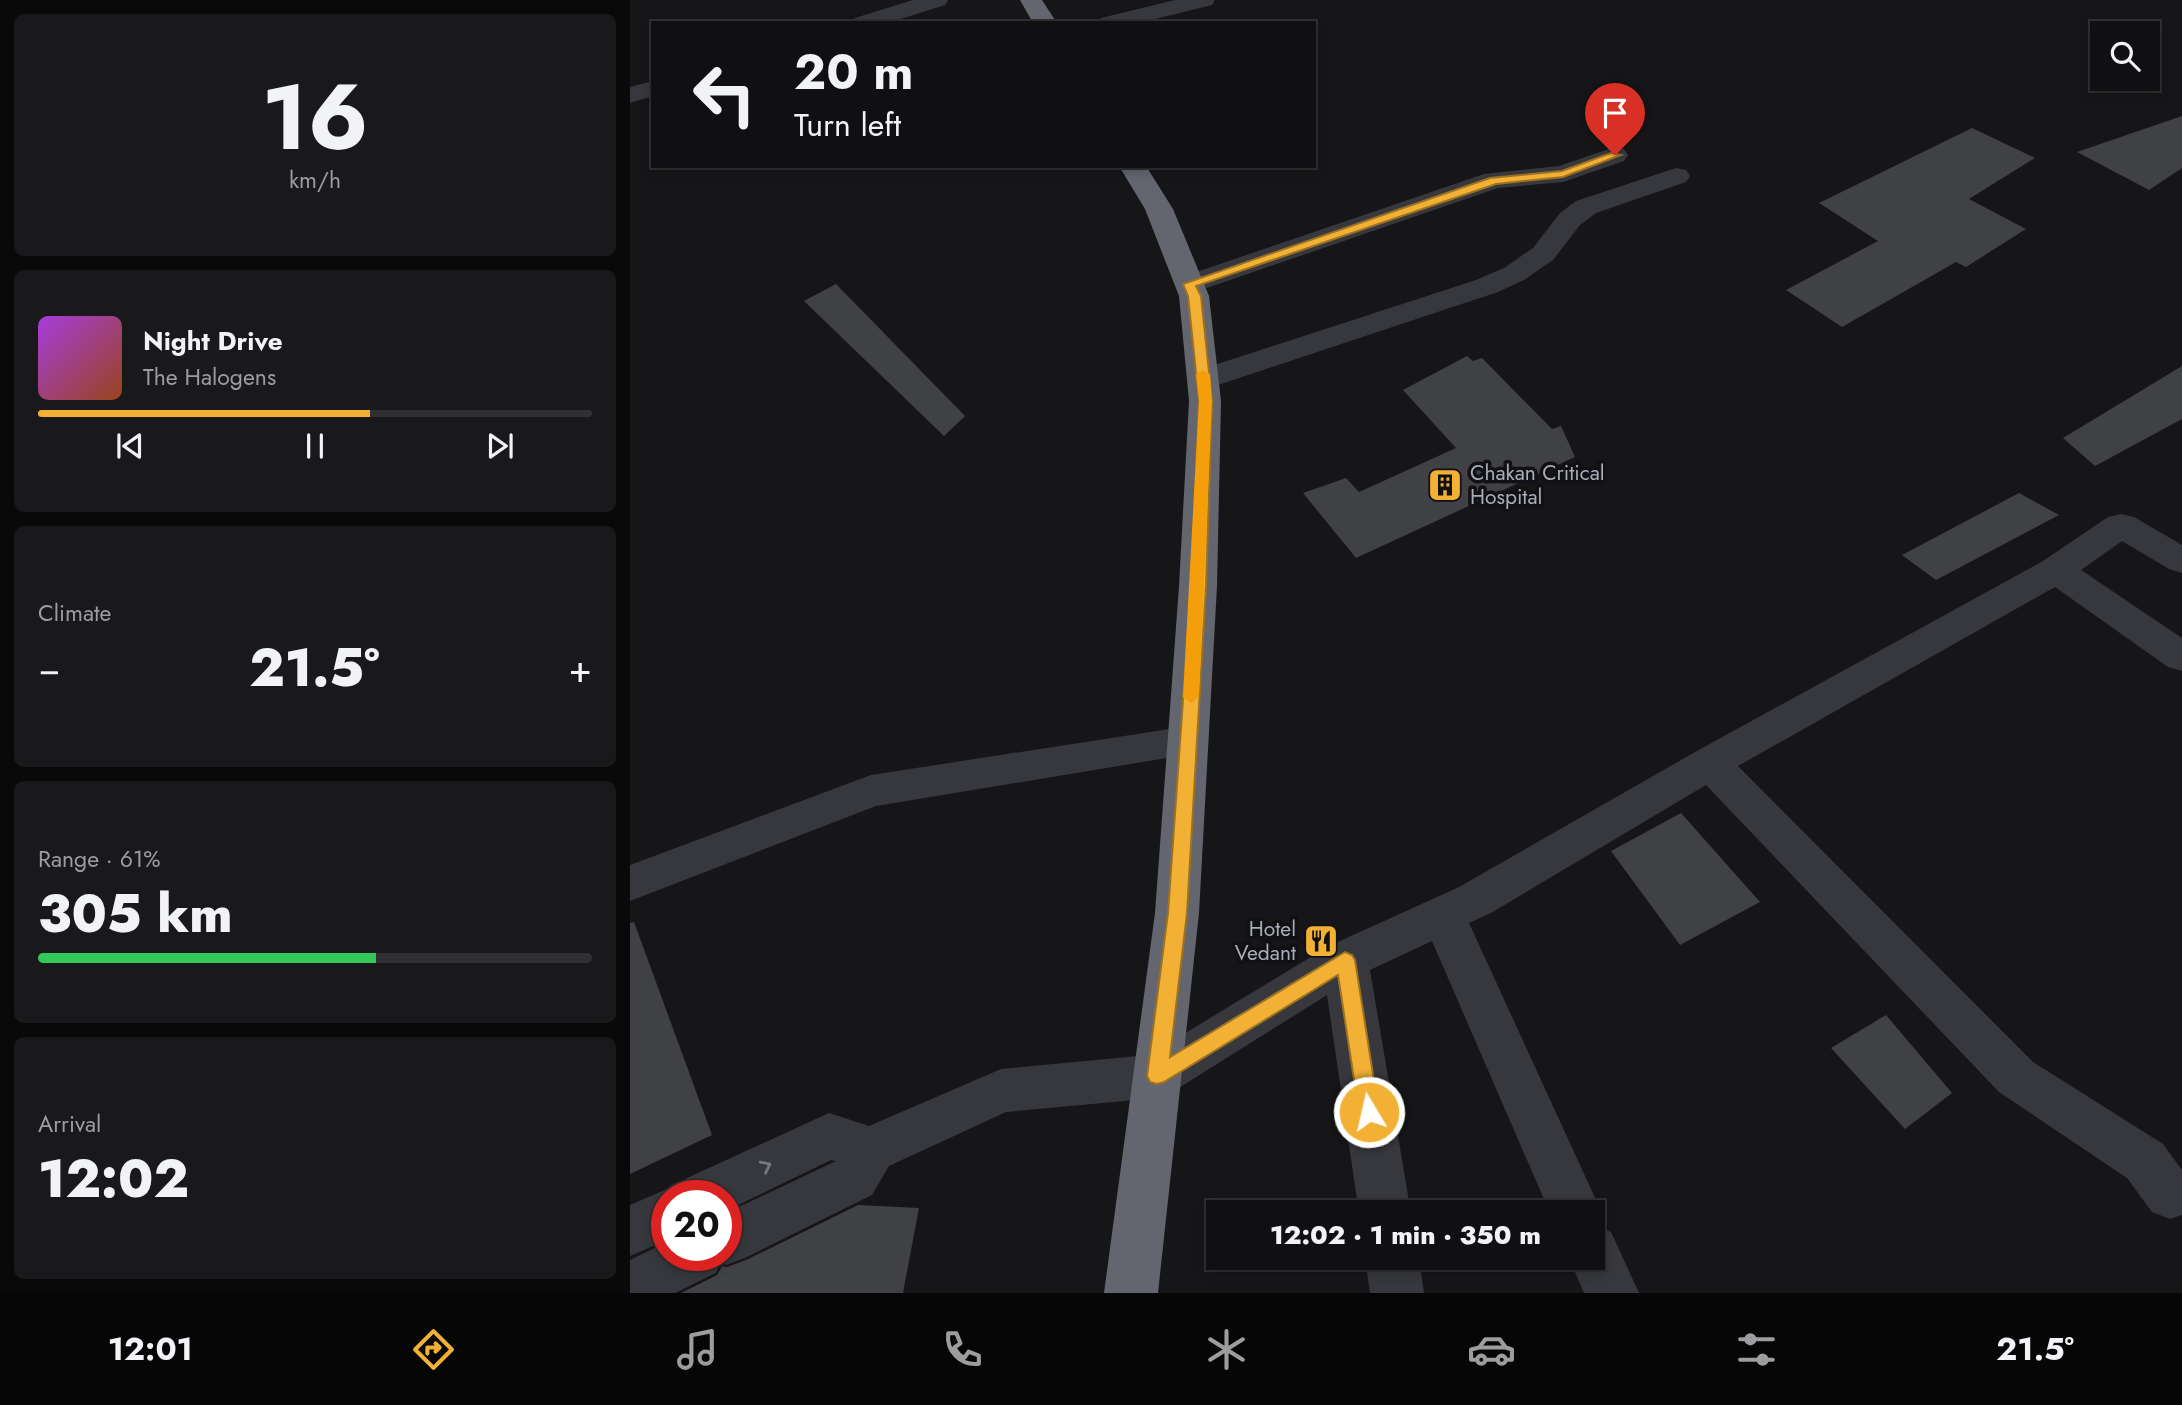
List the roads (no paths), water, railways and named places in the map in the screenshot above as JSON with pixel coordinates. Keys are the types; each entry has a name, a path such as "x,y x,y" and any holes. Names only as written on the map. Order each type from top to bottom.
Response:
{"highway":[{"path":"1031,0 1044,21"},
{"path":"1131,1293 1177,913 1198,586 1205,401 1194,296 1158,209 1133,168"}],"street":[{"path":"869,21 937,0"},
{"path":"1117,21 1204,0"},
{"path":"630,95 651,89"},
{"path":"1189,284 1494,180 1563,174 1615,155"},
{"path":"1203,379 1487,286 1514,274 1544,254 1570,219 1586,207 1676,176"},
{"path":"742,1232 854,1178 871,1150 1001,1091 1157,1076 1345,960 1475,900 1710,763 2056,570 2120,526 2182,561"},
{"path":"2056,570 2182,657"},
{"path":"630,883 871,791 1189,741"},
{"path":"1710,763 2016,1077 2145,1161 2170,1195"},
{"path":"1443,915 1570,1200"},
{"path":"1345,960 1383,1200"},
{"path":"737,1180 829,1136 871,1150"},
{"path":"630,1231 651,1221"},
{"path":"1394,1270 1397,1293"},
{"path":"1601,1270 1612,1293"},
{"path":"630,1287 664,1271"}],"place":[{"name":"Chakan Critical Hospital","path":"1445,485"},
{"name":"Hotel Vedant","path":"1321,941"}]}
